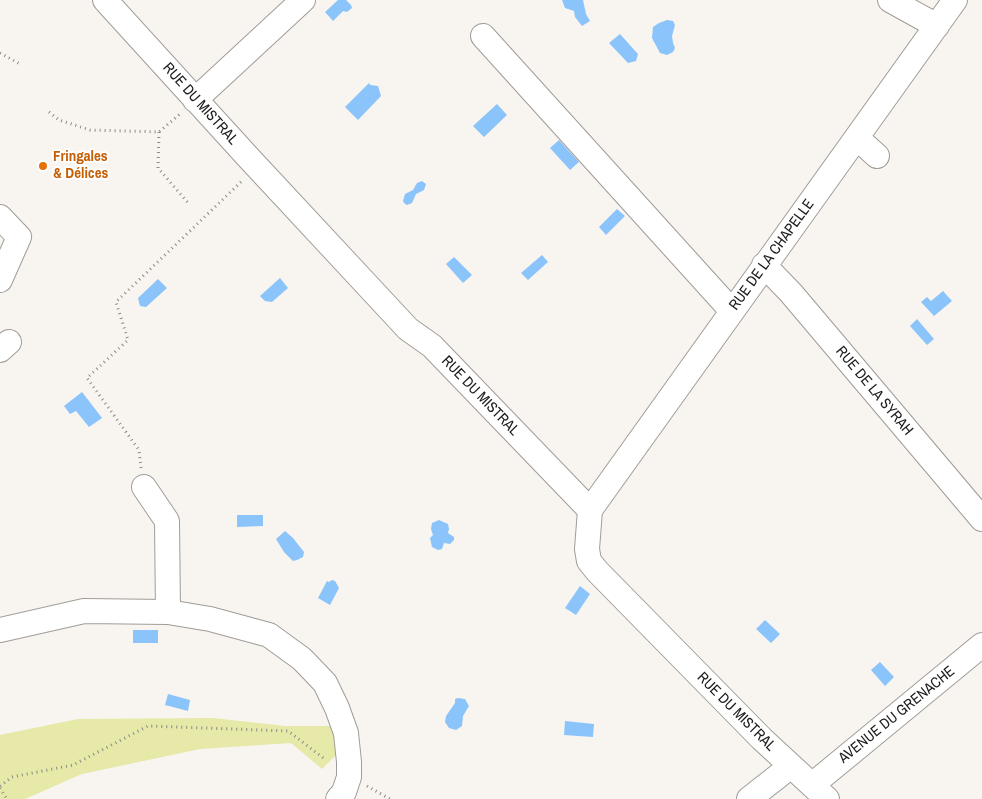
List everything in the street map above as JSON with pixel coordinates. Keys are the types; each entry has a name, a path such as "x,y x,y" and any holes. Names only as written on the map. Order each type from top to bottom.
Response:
{"street":[{"name":"RUE DU MISTRAL","path":"105,0 408,329 432,346 590,510 587,550 589,561 597,571 762,739 820,792"},
{"path":"196,100 303,0"},
{"path":"890,0 937,26"},
{"name":"RUE DE LA CHAPELLE","path":"590,510 954,0"},
{"path":"483,36 731,310"},
{"path":"857,138 877,156"},
{"path":"0,217 19,237 0,280"},
{"name":"RUE DE LA SYRAH","path":"764,265 791,293 982,519"},
{"path":"144,487 167,521 168,612"},
{"path":"0,630 84,611 168,612 210,619 269,635 302,659 325,683 337,708 346,733 348,776 344,792 338,799"},
{"name":"AVENUE DU GRENACHE","path":"820,792 982,645"},
{"path":"749,799 791,766"}],"path":[{"path":"0,53 20,64"},
{"path":"49,112 59,120 90,130 159,132 196,100"},
{"path":"159,132 158,168 189,204"},
{"path":"144,487 139,450 87,378 128,340 116,302 257,167"},
{"path":"7,799 0,787 12,778 73,765 148,726 288,731 348,776"}],"green space":[{"path":"213,718 285,726 332,726 338,753 322,769 291,743 200,749 82,774 25,799 0,799 0,735 78,719"}],"water":[{"path":"338,0 346,0 352,8 347,12 343,11 333,21 325,12"},
{"path":"562,0 583,0 586,14 590,21 582,26 575,17 574,11 565,8"},
{"path":"667,20 673,21 675,25 672,36 675,48 673,52 667,55 660,53 652,38 653,27"},
{"path":"620,34 638,54 636,61 628,63 609,43"},
{"path":"369,83 370,85 378,86 381,96 358,120 345,107"},
{"path":"497,104 507,115 484,137 473,126"},
{"path":"559,140 579,162 570,170 550,148"},
{"path":"422,181 426,184 424,190 416,194 412,203 407,205 404,203 405,194 413,190 417,183"},
{"path":"617,209 625,216 606,235 599,227"},
{"path":"542,255 548,262 528,280 521,273"},
{"path":"454,257 472,275 463,283 446,264"},
{"path":"280,278 288,288 272,302 265,301 260,296"},
{"path":"158,279 167,288 146,307 140,306 138,298"},
{"path":"943,291 952,301 934,316 921,302 927,297 931,301"},
{"path":"917,319 934,339 927,345 910,326"},
{"path":"82,392 102,418 89,427 76,411 70,414 64,406"},
{"path":"237,515 263,515 263,526 237,527"},
{"path":"439,520 448,524 448,533 454,537 454,540 450,544 444,543 442,549 438,550 432,547 430,538 433,535 432,523"},
{"path":"285,531 304,552 303,557 293,561 284,552 276,539"},
{"path":"327,581 335,581 339,588 330,605 318,598"},
{"path":"580,586 590,594 576,615 565,608"},
{"path":"765,620 780,634 771,643 756,629"},
{"path":"133,630 158,630 158,643 133,643"},
{"path":"880,662 894,677 885,686 871,670"},
{"path":"168,694 190,700 188,711 165,705"},
{"path":"455,699 465,699 469,706 463,716 462,726 456,730 449,728 445,722 446,716 455,703"},
{"path":"565,721 594,724 593,737 564,735"}],"place":[{"name":"Fringales & Délices","path":"43,166"}]}
